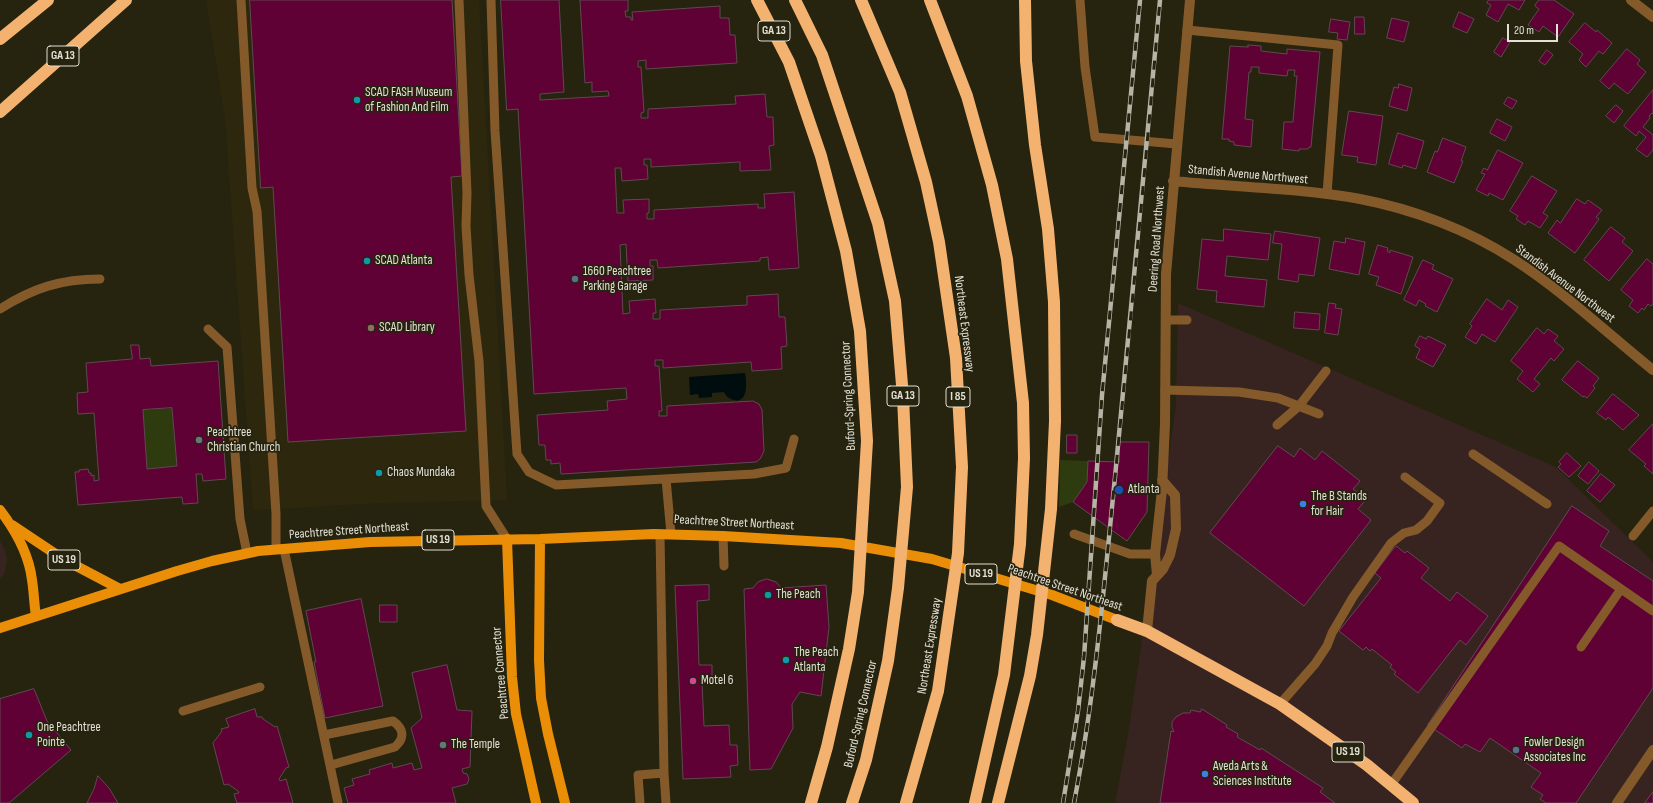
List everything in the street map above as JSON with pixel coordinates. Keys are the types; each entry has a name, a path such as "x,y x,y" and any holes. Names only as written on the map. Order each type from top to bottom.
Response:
{"highway":[{"path":"0,39 48,0"},
{"name":"GA 13","path":"0,112 126,0"},
{"name":"Buford-Spring Connector","path":"756,0 789,62 821,156 846,252 860,331 867,441 858,592 849,650 827,747 811,803"},
{"name":"Buford-Spring Connector","path":"795,0 822,56 878,223 895,301 903,397 907,487 898,588 888,661 868,752 852,803"},
{"name":"Northeast Expressway","path":"861,0 900,92 926,182 939,242 956,358 962,467 958,554 938,691 906,803"},
{"path":"998,803 1030,676 1037,635 1051,509 1055,421 1054,302 1048,229 1035,145 1026,61 1025,0"},
{"path":"933,3 967,96 992,185 1007,259 1023,402 1024,458 1020,544 1004,675 975,803"},
{"name":"Peachtree Street Northeast","path":"1117,620 1147,632 1280,704 1336,742 1413,803"}],"main road":[{"name":"US 19","path":"0,510 12,525 63,560 120,589"},
{"path":"12,525 26,553 32,580 36,616"},
{"name":"Peachtree Street Northeast","path":"0,628 212,561 247,553 370,542 540,539 660,534 841,543 932,559 1052,595 1117,620"},
{"name":"Peachtree Connector","path":"507,539 513,684 517,721 536,803"},
{"path":"540,539 539,660 541,698 565,803"}],"street":[{"name":"Deering Road Northwest","path":"1157,575 1155,554 1162,480 1166,390 1166,274 1190,0"},
{"path":"1631,0 1653,17"},
{"name":"Standish Avenue Northwest","path":"1173,182 1327,194 1360,199 1418,214 1474,237 1513,259 1550,285 1653,370"},
{"name":"Deering Road Northwest","path":"1147,632 1152,581 1163,569 1170,555 1176,529 1175,495 1162,480"},
{"path":"1617,803 1650,761 1653,750"}],"lane":[{"path":"242,0 252,188 256,210 276,514 280,549 324,734 338,803"},
{"path":"459,0 467,192 466,226 469,275 479,361 486,506 507,539"},
{"path":"491,0 495,131 517,454 529,472 556,485 754,474 786,468 794,439"},
{"path":"1080,0 1084,67 1095,138 1177,144"},
{"path":"1187,30 1338,45 1327,194"},
{"path":"0,309 21,296 47,286 76,279 100,279"},
{"path":"1166,320 1187,320"},
{"path":"208,330 227,347 240,519 247,553"},
{"path":"1277,425 1299,406 1326,371"},
{"path":"1166,390 1239,392 1278,398 1319,414"},
{"path":"1473,454 1547,504"},
{"path":"1280,704 1315,664 1327,646 1332,633 1353,598 1391,544 1404,533 1416,530 1427,521 1440,503 1405,477"},
{"path":"666,479 671,534"},
{"path":"1633,536 1653,512"},
{"path":"660,534 664,773 666,803"},
{"path":"1074,534 1130,554 1155,554"},
{"path":"723,536 724,566"},
{"path":"1391,785 1560,546 1653,611"},
{"path":"1581,647 1621,589"},
{"path":"183,711 260,687"},
{"path":"324,734 393,721 400,726 403,735 401,741 395,747 331,765"},
{"path":"640,803 638,775 664,773"}],"shaded area":[{"name":"SCAD Atlanta","path":"206,0 479,0 507,500 379,503 253,510 225,118"},
{"path":"1178,303 1556,467 1653,562 1653,803 1115,803 1128,735 1176,406"},
{"path":"745,373 746,391 741,399 735,400 729,398 724,392 712,393 712,397 699,398 698,394 690,395 689,377"},
{"path":"0,541 5,550 7,560 5,572 0,580"}],"green space":[{"name":"Peachtree Christian Church","path":"172,408 177,466 147,469 143,410"},
{"path":"1060,460 1088,461 1087,482 1073,502 1059,507"}],"building":[{"name":"SCAD Atlanta","path":"250,0 452,0 462,176 451,177 466,431 288,442 273,187 261,188"},
{"path":"501,0 559,0 564,92 540,94 540,100 609,96 608,91 592,92 592,82 585,83 580,0 628,0 628,11 625,11 626,17 631,17 631,20 633,20 632,12 720,6 720,18 729,18 730,35 735,35 737,63 646,69 646,60 638,61 638,67 641,67 644,112 641,113 641,118 648,118 648,109 736,104 735,96 765,94 767,117 773,117 774,145 769,146 771,170 740,171 740,162 651,167 651,159 644,159 644,165 647,165 648,179 622,181 621,168 615,168 617,213 624,213 623,200 649,199 649,213 647,213 647,219 654,219 654,210 758,204 758,208 765,208 764,194 794,192 799,268 769,270 768,257 760,258 760,261 658,268 657,260 650,260 650,266 653,266 653,280 628,281 626,244 620,245 623,314 630,313 629,301 655,299 656,313 653,313 653,319 660,319 660,310 747,305 747,296 778,294 779,317 785,317 787,346 781,347 782,369 752,371 751,362 663,368 663,360 655,360 655,366 659,366 662,411 659,411 659,416 667,416 667,406 753,401 759,404 762,410 764,451 760,459 756,462 561,474 560,463 551,464 551,460 546,460 545,445 539,445 537,415 608,410 607,401 627,399 626,388 534,394 518,109 507,110"},
{"path":"1489,0 1525,0 1519,10 1508,4 1498,22 1486,15 1491,5 1487,3"},
{"path":"1539,0 1554,0 1574,14 1558,37 1543,26 1539,32 1528,25 1539,9 1535,6"},
{"path":"1459,12 1474,19 1467,33 1453,27"},
{"path":"1355,17 1364,17 1365,34 1355,34"},
{"path":"1392,18 1409,22 1404,42 1387,38"},
{"path":"1331,19 1350,22 1347,40 1337,39 1338,33 1329,32"},
{"path":"1585,23 1596,32 1597,30 1612,43 1603,54 1599,51 1586,67 1579,60 1583,54 1569,42"},
{"path":"1503,38 1510,42 1501,57 1494,52"},
{"path":"1248,45 1261,46 1261,51 1287,54 1287,49 1320,52 1311,147 1308,149 1299,149 1299,151 1282,149 1284,122 1293,122 1297,76 1294,76 1295,70 1288,70 1287,76 1259,73 1259,67 1251,67 1251,72 1249,72 1245,119 1253,120 1251,147 1234,145 1234,142 1229,141 1229,139 1222,139 1230,46 1248,47"},
{"path":"1627,49 1640,60 1637,64 1646,72 1628,94 1614,83 1609,89 1600,81"},
{"path":"1547,50 1553,55 1545,65 1539,61"},
{"path":"1399,84 1412,88 1407,111 1389,106 1394,87 1398,88"},
{"path":"1653,90 1653,114 1652,113 1649,116 1650,118 1643,127 1653,135 1653,150 1647,157 1636,149 1646,137 1639,131 1636,136 1624,126"},
{"path":"1508,97 1517,101 1512,109 1504,104"},
{"path":"1616,105 1623,111 1614,123 1606,116"},
{"path":"1349,111 1383,116 1376,165 1357,162 1358,157 1342,155"},
{"path":"1497,119 1512,127 1505,141 1490,133"},
{"path":"1398,133 1424,141 1416,169 1403,165 1402,168 1389,164"},
{"path":"1443,138 1466,147 1461,161 1463,161 1454,183 1427,172 1435,151 1437,152"},
{"path":"1498,150 1523,163 1503,200 1489,193 1488,196 1476,190 1485,174 1481,173 1484,168 1487,170"},
{"path":"1532,176 1557,191 1543,213 1548,216 1540,228 1528,221 1525,225 1516,219 1518,216 1510,211"},
{"path":"1577,199 1585,204 1588,200 1602,210 1596,217 1599,219 1575,253 1548,233 1557,220 1560,223"},
{"path":"1611,227 1625,238 1622,242 1633,251 1609,281 1584,260"},
{"path":"1224,229 1271,234 1268,260 1227,256 1225,276 1267,280 1264,307 1216,302 1217,291 1197,289 1202,239 1223,241"},
{"path":"1275,231 1320,238 1314,276 1299,274 1298,282 1278,279 1282,244 1273,243"},
{"path":"1346,238 1365,242 1359,275 1329,269 1334,241 1345,243"},
{"path":"1378,245 1388,248 1387,251 1390,253 1390,250 1413,257 1401,294 1376,285 1379,277 1369,274"},
{"path":"1647,259 1653,264 1653,304 1651,306 1648,304 1644,310 1642,308 1638,313 1629,306 1633,300 1621,290"},
{"path":"1423,260 1434,265 1432,269 1453,279 1437,312 1425,306 1426,304 1419,300 1416,306 1404,300"},
{"path":"1487,299 1502,310 1508,300 1518,307 1495,342 1482,334 1476,344 1465,337 1472,326 1470,324"},
{"path":"1329,303 1336,304 1335,308 1342,309 1338,335 1325,333"},
{"path":"1295,312 1320,314 1319,330 1294,328"},
{"path":"1537,328 1544,334 1548,329 1558,336 1554,341 1564,349 1554,361 1551,358 1534,379 1540,384 1533,392 1517,379 1523,371 1511,361"},
{"path":"1420,336 1426,339 1428,336 1446,345 1433,367 1416,358 1420,349 1415,346"},
{"name":"Peachtree Christian Church","path":"131,345 139,345 140,359 150,358 151,366 218,361 226,479 203,481 202,474 196,474 198,503 183,504 182,497 78,505 75,472 88,469 91,476 94,475 94,481 99,480 94,413 78,414 77,393 88,392 86,363 132,359","holes":["172,408 177,466 147,469 143,410"]},
{"path":"1578,361 1599,378 1593,386 1595,388 1587,398 1584,396 1583,397 1562,380"},
{"path":"1613,394 1639,415 1623,430 1608,417 1606,420 1597,413"},
{"path":"1653,424 1653,474 1644,466 1646,464 1629,450"},
{"path":"1067,435 1077,435 1077,453 1067,453"},
{"path":"1119,442 1149,442 1147,512 1127,541 1073,502 1087,482 1088,461 1119,462"},
{"path":"1278,446 1294,457 1300,448 1315,460 1322,451 1360,481 1353,489 1366,499 1358,509 1371,520 1304,606 1210,533"},
{"path":"1567,453 1581,466 1569,477 1558,467 1561,464 1559,462"},
{"path":"1589,462 1599,471 1588,484 1578,476"},
{"path":"1601,474 1615,485 1600,502 1587,491"},
{"path":"1572,506 1609,531 1600,546 1653,581 1653,688 1576,803 1546,803 1540,799 1543,795 1531,787 1541,773 1490,738 1480,752 1465,744 1462,748 1428,725"},
{"path":"1396,546 1405,553 1407,551 1429,568 1421,578 1450,601 1457,592 1488,616 1466,645 1460,640 1418,693 1394,674 1396,672 1390,667 1392,665 1372,649 1370,651 1366,647 1363,650 1339,631 1381,578 1375,573"},
{"name":"The Peach Atlanta","path":"767,579 776,582 781,588 826,585 829,627 821,696 800,692 792,704 793,728 771,769 750,770 744,589 753,588 758,582"},
{"name":"Motel 6","path":"709,585 709,600 697,601 699,665 712,665 712,679 707,680 708,682 702,683 704,726 729,725 730,745 737,745 738,765 730,766 731,777 683,779 675,586"},
{"path":"361,599 383,706 325,718 306,611"},
{"path":"380,605 397,605 397,622 380,622"},
{"name":"The Temple","path":"447,665 457,710 472,711 470,767 462,769 463,773 467,774 469,779 467,784 452,788 456,803 348,803 344,788 354,785 352,779 370,774 369,770 392,763 393,768 412,763 414,770 422,768 411,728 422,718 412,673"},
{"name":"One Peachtree Pointe","path":"34,689 47,721 71,750 9,803 0,803 0,699"},
{"path":"255,709 257,717 262,717 275,727 277,726 289,767 286,768 279,779 280,781 286,779 293,803 237,803 234,794 239,793 238,791 228,784 224,785 213,743 222,731 221,729 229,727 226,719"},
{"path":"1202,709 1227,725 1226,727 1238,734 1237,737 1260,750 1261,748 1323,788 1320,792 1335,803 1160,803 1171,731 1174,732 1172,722 1176,717 1183,713 1190,713 1191,710 1200,712"},
{"path":"98,776 109,788 118,803 87,803 94,789"},
{"path":"1653,792 1653,803 1645,803"}],"railway":[{"path":"1063,803 1078,711 1084,657 1102,395 1140,0"},
{"path":"1074,803 1088,722 1103,600 1133,298 1160,0"}],"place":[{"name":"SCAD FASH Museum of Fashion And Film","path":"357,100"},
{"name":"SCAD Atlanta","path":"367,261"},
{"name":"1660 Peachtree Parking Garage","path":"575,279"},
{"name":"SCAD Library","path":"371,328"},
{"name":"Peachtree Christian Church","path":"199,440"},
{"name":"Chaos Mundaka","path":"379,473"},
{"name":"Atlanta","path":"1119,490"},
{"name":"The B Stands for Hair","path":"1303,504"},
{"name":"The Peach","path":"768,595"},
{"name":"The Peach Atlanta","path":"786,660"},
{"name":"Motel 6","path":"693,681"},
{"name":"One Peachtree Pointe","path":"29,735"},
{"name":"The Temple","path":"443,745"},
{"name":"Fowler Design Associates Inc","path":"1516,750"},
{"name":"Aveda Arts & Sciences Institute","path":"1205,774"}]}
